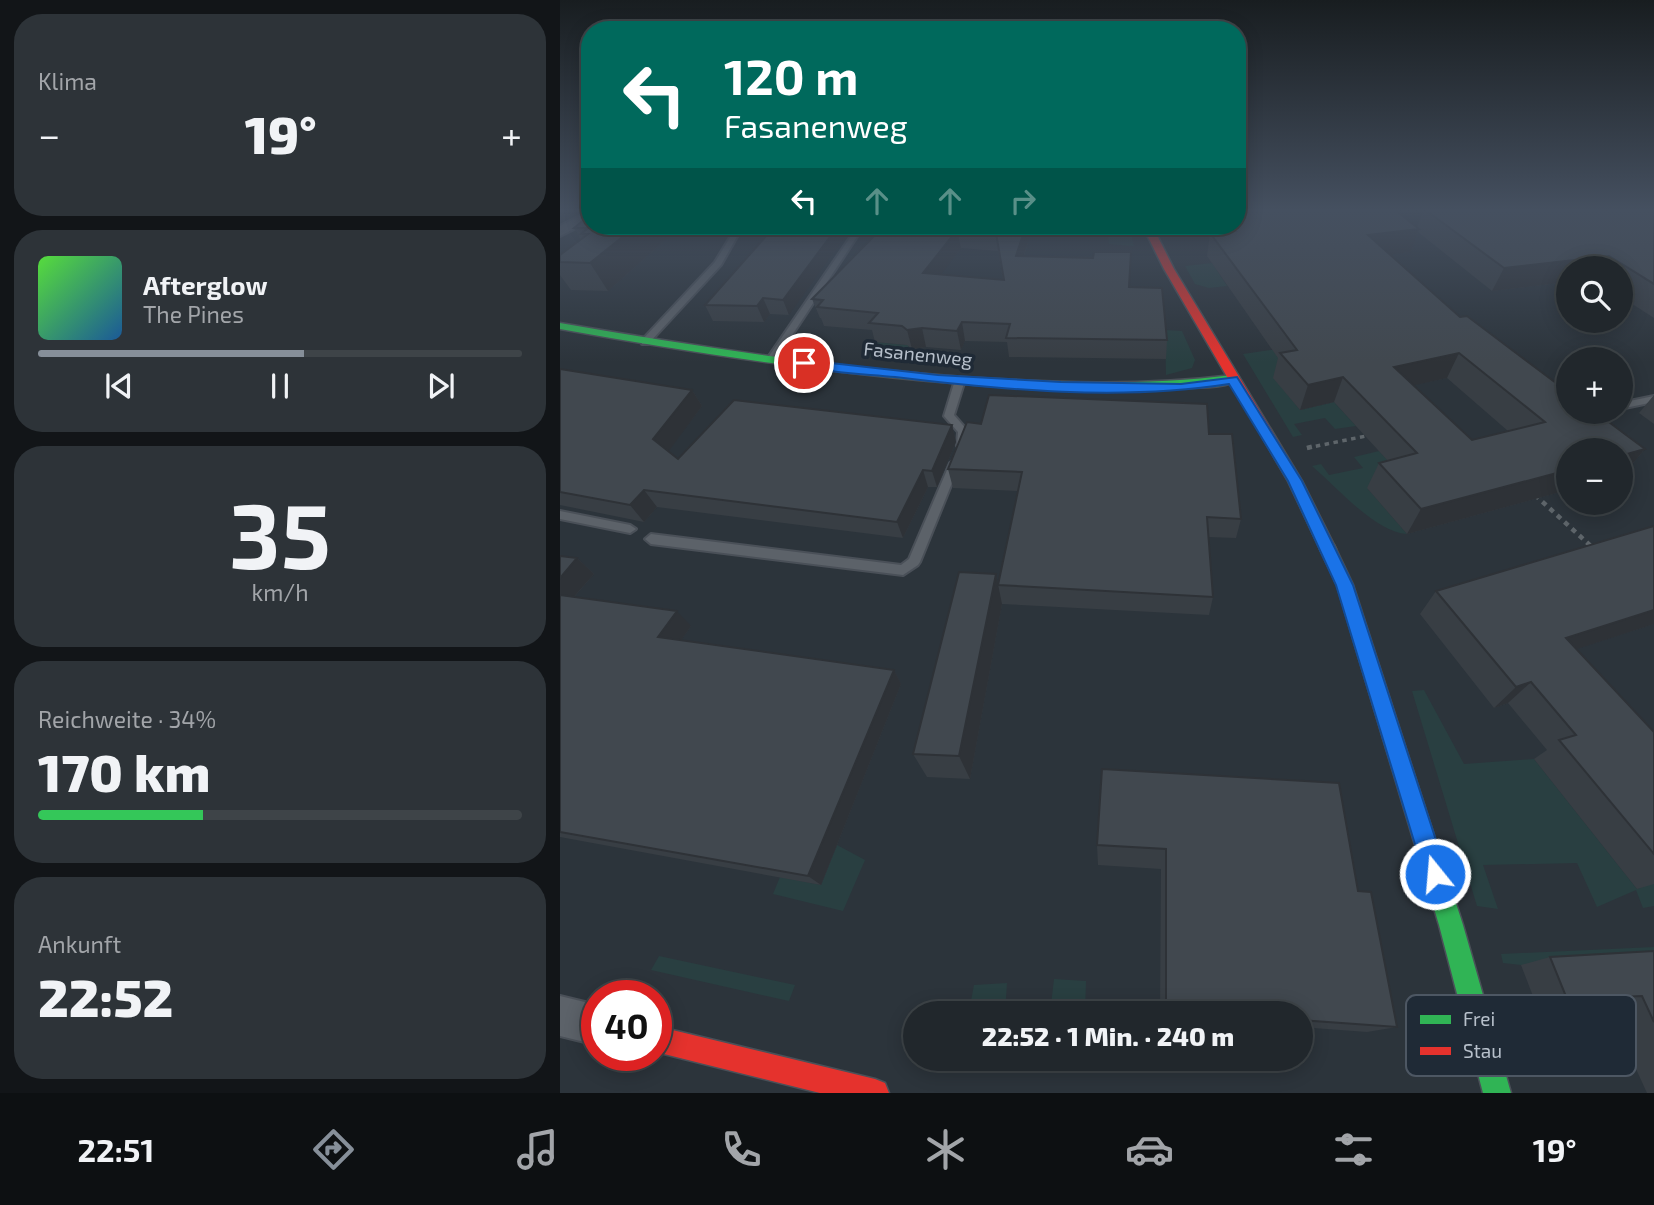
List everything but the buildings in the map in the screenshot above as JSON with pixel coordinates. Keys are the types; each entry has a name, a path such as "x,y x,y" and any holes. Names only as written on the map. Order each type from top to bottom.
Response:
{"street":[{"path":"1164,260 1279,454 1345,585 1363,635 1470,995"},
{"name":"Fasanenweg","path":"560,326 645,342 960,380 1181,387 1233,379"},
{"path":"560,1016 581,1021"},
{"path":"672,1043 875,1093"},
{"path":"1492,1076 1497,1093"}],"lane":[{"path":"645,342 720,260"},
{"path":"772,359 838,260"},
{"path":"652,539 903,570 910,567 964,442 963,431 949,416 960,380"},
{"path":"1633,404 1654,399"},
{"path":"560,515 630,529"}],"path":[{"path":"1279,454 1376,434"},
{"path":"1529,490 1599,554"}],"green space":[{"path":"1212,263 1227,286 1209,288 1195,284 1185,266"},
{"path":"1466,322 1455,340 1274,378 1300,410 1334,402 1356,426 1335,429 1325,418 1294,424 1302,435 1293,437 1243,354"},
{"path":"1165,330 1182,331 1195,360 1192,368 1166,375"},
{"path":"875,342 908,345 911,353 905,361 865,356"},
{"path":"1379,451 1405,478 1368,489 1407,534 1382,526 1312,466 1321,464 1329,475 1363,468 1354,457"},
{"path":"1424,690 1464,764 1534,759 1637,889 1654,882 1654,906 1643,908 1636,890 1597,907 1577,863 1483,865 1498,909 1477,906 1412,691"},
{"path":"837,845 865,860 843,911 773,894 780,877 821,885"},
{"path":"1654,947 1654,957 1521,965 1503,963 1501,954"},
{"path":"659,956 795,985 789,1001 651,970"},
{"path":"1054,979 1086,981 1085,1001 1051,1001"},
{"path":"1007,983 1006,1001 971,1001 974,985"}],"traffic: fast":[{"path":"560,326 772,360 931,378 1109,387 1233,379"},
{"path":"1328,549 1345,585 1451,925 1470,995"},
{"path":"1492,1076 1497,1093"}],"traffic: jam":[{"path":"1165,260 1295,481 1328,549"},
{"path":"672,1043 875,1093"}],"route":[{"path":"804,363 938,379 1061,386 1181,387 1233,379 1295,481 1345,585 1363,635 1435,874"}]}
